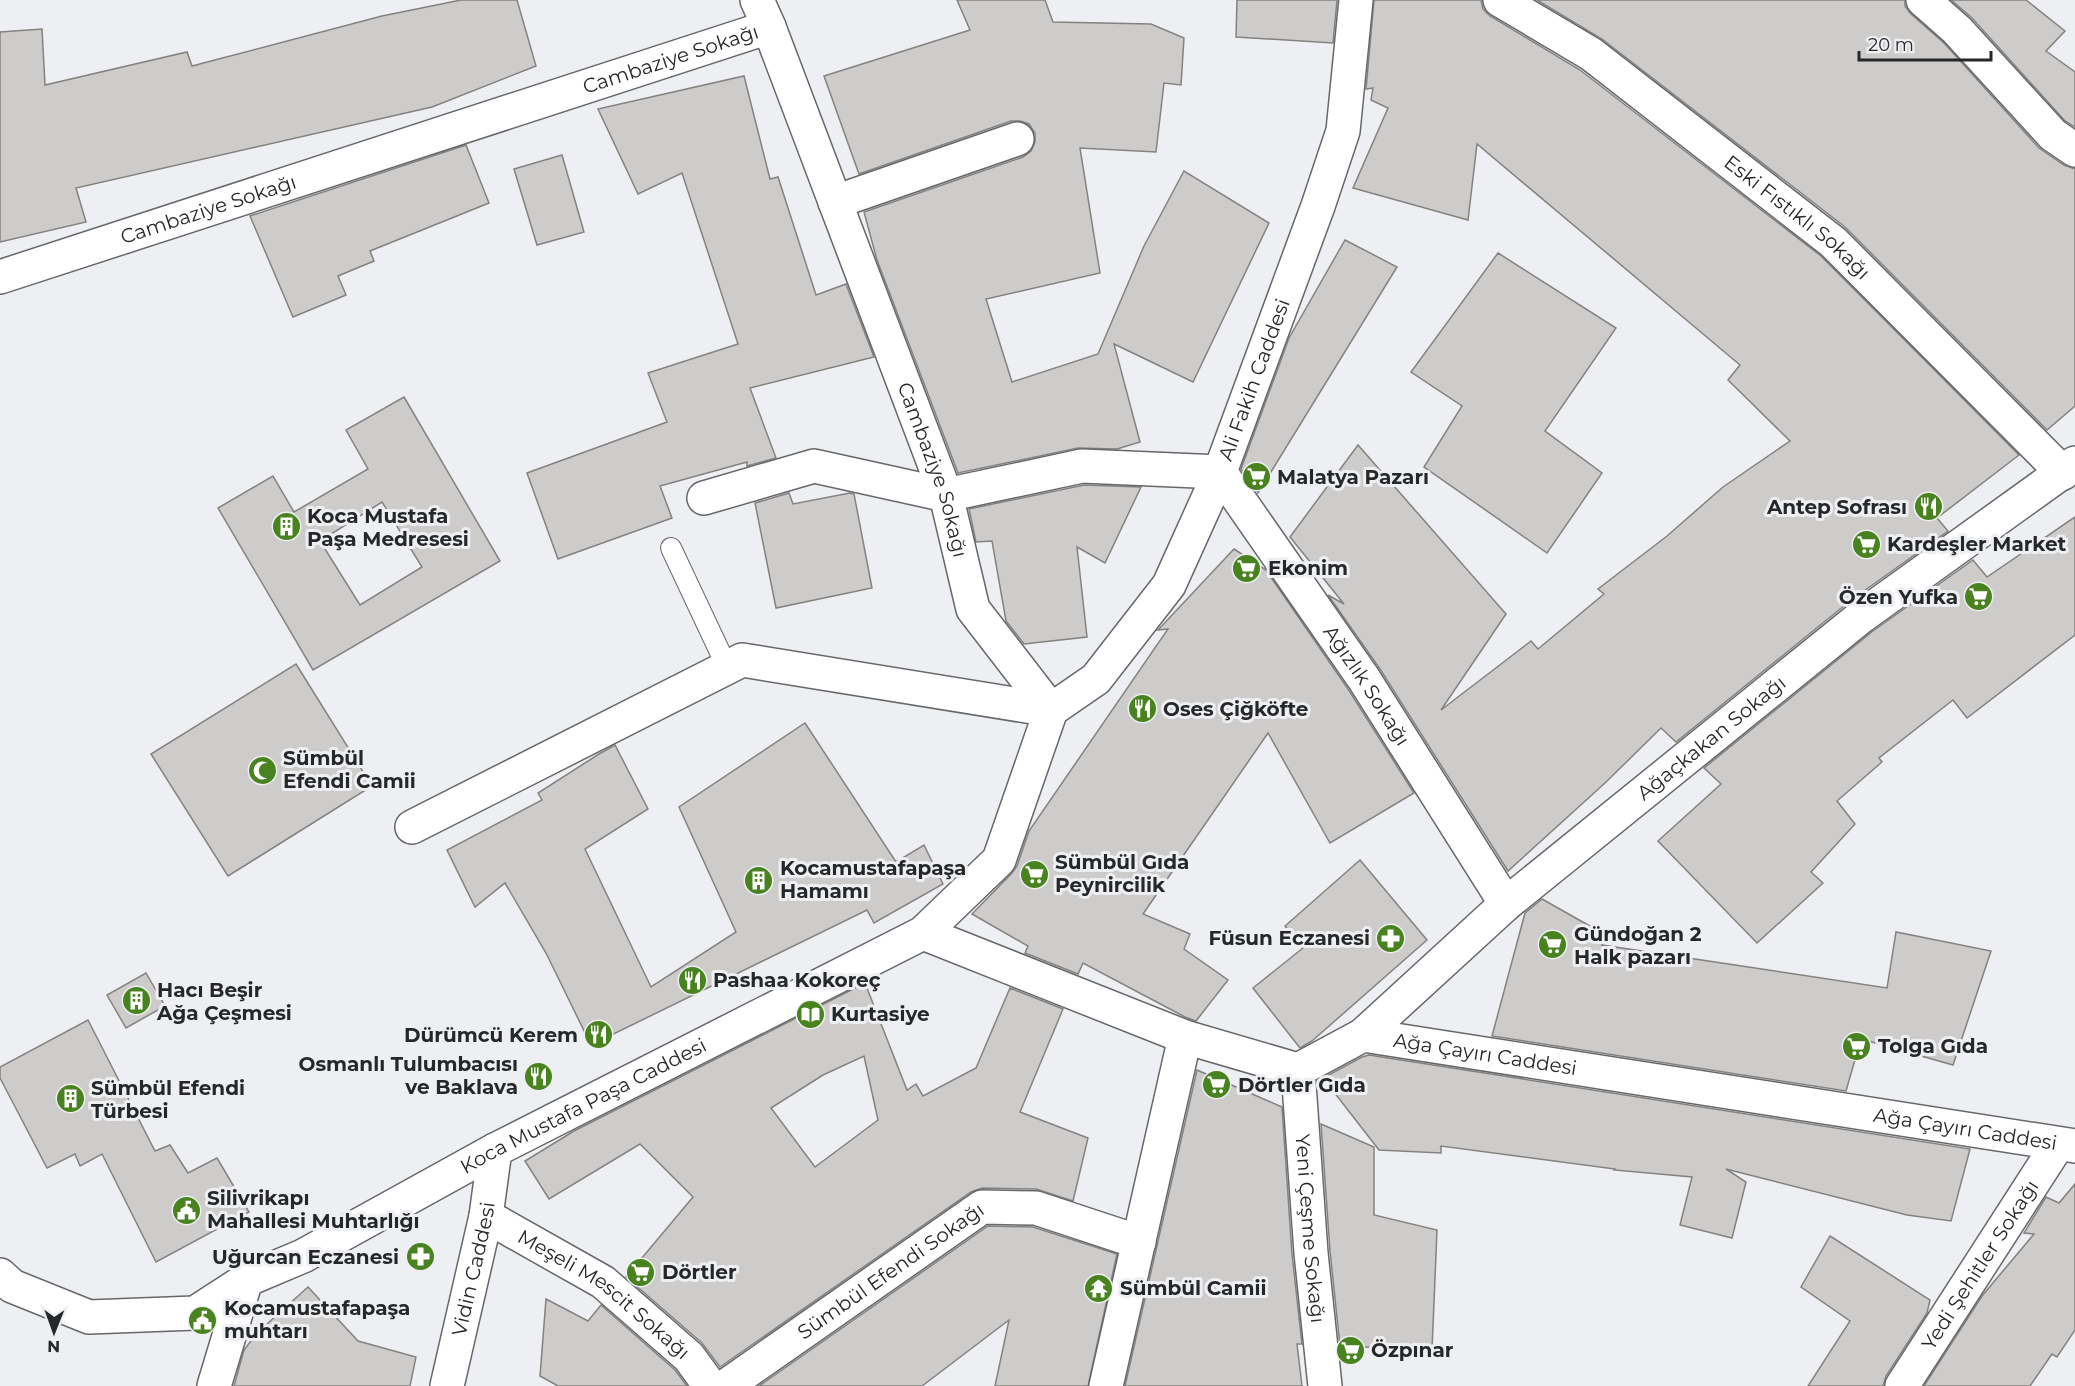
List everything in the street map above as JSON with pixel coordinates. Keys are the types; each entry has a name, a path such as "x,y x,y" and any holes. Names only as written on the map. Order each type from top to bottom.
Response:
{"street":[{"name":"Ali Fakih Caddesi","path":"1052,710 1096,679 1169,585 1220,472 1318,206 1343,131 1356,0"},
{"name":"Eski Fıstıklı Sokağı","path":"1500,0 1591,54 1833,242 2069,468"},
{"path":"1923,0 1957,30 2053,135 2075,150"},
{"name":"Cambaziye Sokağı","path":"0,277 763,13 946,495 973,609 1052,710"},
{"path":"835,202 1017,139"},
{"path":"704,498 814,466 946,495 1082,466 1220,472"},
{"name":"Ağaçkakan Sokağı","path":"1362,1035 1506,904 1862,616 2069,468"},
{"name":"Ağızlık Sokağı","path":"1220,472 1364,679 1506,904"},
{"path":"412,827 735,663 1052,710"},
{"name":"Koca Mustafa Paşa Caddesi","path":"0,1275 12,1286 88,1317 195,1313 246,1280 303,1256 495,1150 923,933 999,860 1052,710"},
{"path":"923,933 1185,1036 1298,1070 1362,1035"},
{"name":"Ağa Çayırı Caddesi","path":"1362,1035 2067,1145"},
{"path":"1106,1386 1185,1036"},
{"name":"Yeni Çeşme Sokağı","path":"1298,1070 1311,1253 1325,1386"},
{"name":"Yedi Şehitler Sokağı","path":"1902,1386 2067,1145"},
{"name":"Vidin Caddesi","path":"447,1386 486,1216 495,1150"},
{"name":"Sümbül Efendi Sokağı","path":"726,1386 982,1207 1036,1208 1139,1242"},
{"name":"Meşeli Mescit Sokağı","path":"486,1216 603,1282 689,1357 710,1386"},
{"path":"214,1386 246,1280"}],"lane":[{"path":"671,548 735,663"}],"building":[{"path":"461,0 517,0 536,66 432,107 76,188 86,222 0,242 0,32 42,29 45,85 187,52 192,66 382,16"},
{"path":"957,0 1045,0 1053,22 1151,24 1184,38 1181,85 1164,83 1156,152 1080,148 1100,273 986,299 1012,382 1098,354 1144,246 1184,171 1269,223 1193,382 1114,344 1140,442 1117,449 1078,448 958,473 877,260 864,212 1023,157 1031,151 1035,142 1035,133 1029,124 1011,121 859,174 824,76 970,30"},
{"path":"1237,0 1337,0 1333,43 1236,37"},
{"path":"1374,0 1481,0 1483,9 1490,16 1580,70 1821,256 2019,455 1937,518 1948,531 1850,601 1676,742 1661,728 1605,783 1508,871 1380,669 1328,595 1344,604 1290,537 1358,445 1506,614 1441,710 1531,641 1538,649 1604,594 1598,589 1667,536 1723,487 1790,441 1728,380 1740,365 1477,144 1468,220 1353,188 1388,108 1371,100 1373,88 1366,89"},
{"path":"1537,0 1905,0 1905,6 1911,14 1944,43 2039,148 2064,165 2075,169 2075,406 2047,430 1845,227 1602,39"},
{"path":"1951,0 2026,0 2065,31 2046,51 2075,72 2075,127 2065,121 1971,17"},
{"path":"744,76 770,179 778,177 816,295 846,284 874,357 750,388 776,458 747,466 747,462 660,486 672,518 558,559 527,473 667,422 648,373 738,344 682,173 638,194 598,109"},
{"path":"466,145 489,203 370,251 374,261 338,276 346,295 293,317 250,216"},
{"path":"562,155 584,232 537,245 514,169"},
{"path":"1345,240 1397,267 1258,493 1241,469 1289,338"},
{"path":"1498,253 1616,328 1545,431 1602,473 1547,553 1424,467 1462,406 1411,372"},
{"name":"Koca Mustafa Paşa Medresesi","path":"404,397 500,561 313,670 218,508 273,476 294,512 368,469 346,430","holes":["382,502 422,567 360,605 320,541"]},
{"path":"1084,485 1141,487 1105,563 1077,547 1087,637 1024,644 1006,621 992,541 976,542 969,509"},
{"path":"789,493 793,504 854,494 872,588 776,608 755,503"},
{"path":"2075,517 2075,635 1967,718 1953,700 1879,758 1882,762 1837,801 1855,824 1811,872 1823,883 1757,943 1658,841 1721,784 1704,768 1873,631 1973,560 1987,577"},
{"path":"1234,549 1266,570 1348,689 1414,793 1330,843 1268,733 1143,914 1190,934 1184,949 1228,980 1196,1021 1083,963 1078,974 1025,953 1028,946 972,914 1017,866 1029,831 1168,629 1158,630"},
{"name":"Sümbül Efendi Camii","path":"296,664 372,786 228,876 151,754"},
{"path":"805,723 896,862 924,845 943,884 874,923 867,910 591,1045 546,953 505,883 475,907 447,850 542,800 538,793 615,745 648,809 585,849 651,987 736,932 679,807"},
{"path":"1360,860 1427,940 1312,1041 1300,1048 1253,988 1303,948 1285,926"},
{"path":"1542,899 1604,934 1602,945 1887,988 1896,932 1991,951 1953,1065 1861,1039 1846,1091 1492,1036 1525,913"},
{"name":"Hacı Beşir Ağa Çeşmesi","path":"146,973 165,1006 126,1028 107,995"},
{"path":"865,983 907,1090 916,1084 923,1096 976,1068 1010,988 1063,1009 1020,1112 1088,1138 1073,1201 1036,1189 982,1188 971,1192 720,1367 702,1343 626,1277 693,1197 640,1144 549,1199 525,1161 574,1131","holes":["864,1056 878,1120 815,1167 771,1108 823,1075"]},
{"path":"88,1020 155,1151 170,1145 188,1173 217,1158 249,1212 156,1262 102,1154 80,1166 75,1154 47,1168 0,1078 0,1067"},
{"path":"1369,1055 1970,1149 1951,1221 1907,1215 1726,1169 1746,1182 1732,1238 1680,1225 1692,1177 1614,1170 1441,1146 1441,1153 1379,1150 1323,1078"},
{"path":"1197,1070 1282,1107 1292,1254 1302,1344 1297,1344 1302,1386 1125,1386"},
{"path":"1321,1124 1374,1147 1374,1215 1437,1230 1432,1350 1340,1346 1330,1251"},
{"path":"2075,1184 2075,1330 2057,1357 2052,1354 2030,1386 1924,1386 1982,1296 2034,1234 2024,1233 2046,1197 2059,1203"},
{"path":"988,1226 1033,1227 1117,1254 1088,1386 995,1386 1009,1320 922,1386 759,1386"},
{"path":"1830,1236 1930,1300 1927,1313 1886,1376 1883,1386 1808,1386 1850,1321 1801,1287"},
{"path":"308,1287 358,1341 416,1357 410,1386 234,1386 244,1350 257,1333"},
{"path":"546,1299 588,1321 601,1305 675,1370 687,1386 558,1386 540,1376"}],"place":[{"name":"Malatya Pazarı","path":"1256,477"},
{"name":"Antep Sofrası","path":"1928,507"},
{"name":"Koca Mustafa Paşa Medresesi","path":"286,527"},
{"name":"Kardeşler Market","path":"1866,544"},
{"name":"Ekonim","path":"1247,568"},
{"name":"Özen Yufka","path":"1979,597"},
{"name":"Oses Çiğköfte","path":"1142,709"},
{"name":"Sümbül Efendi Camii","path":"262,770"},
{"name":"Sümbül Gıda Peynircilik","path":"1034,874"},
{"name":"Kocamustafapaşa Hamamı","path":"759,880"},
{"name":"Füsun Eczanesi","path":"1391,938"},
{"name":"Gündoğan 2 Halk pazarı","path":"1553,945"},
{"name":"Pashaa Kokoreç","path":"692,980"},
{"name":"Hacı Beşir Ağa Çeşmesi","path":"136,1001"},
{"name":"Kurtasiye","path":"810,1014"},
{"name":"Dürümcü Kerem","path":"599,1035"},
{"name":"Tolga Gıda","path":"1857,1046"},
{"name":"Osmanlı Tulumbacısı ve Baklava","path":"539,1076"},
{"name":"Dörtler Gıda","path":"1217,1085"},
{"name":"Sümbül Efendi Türbesi","path":"70,1099"},
{"name":"Silivrikapı Mahallesi Muhtarlığı","path":"186,1210"},
{"name":"Uğurcan Eczanesi","path":"420,1257"},
{"name":"Dörtler","path":"641,1272"},
{"name":"Sümbül Camii","path":"1099,1288"},
{"name":"Kocamustafapaşa muhtarı","path":"203,1320"},
{"name":"Özpınar","path":"1350,1350"}]}
